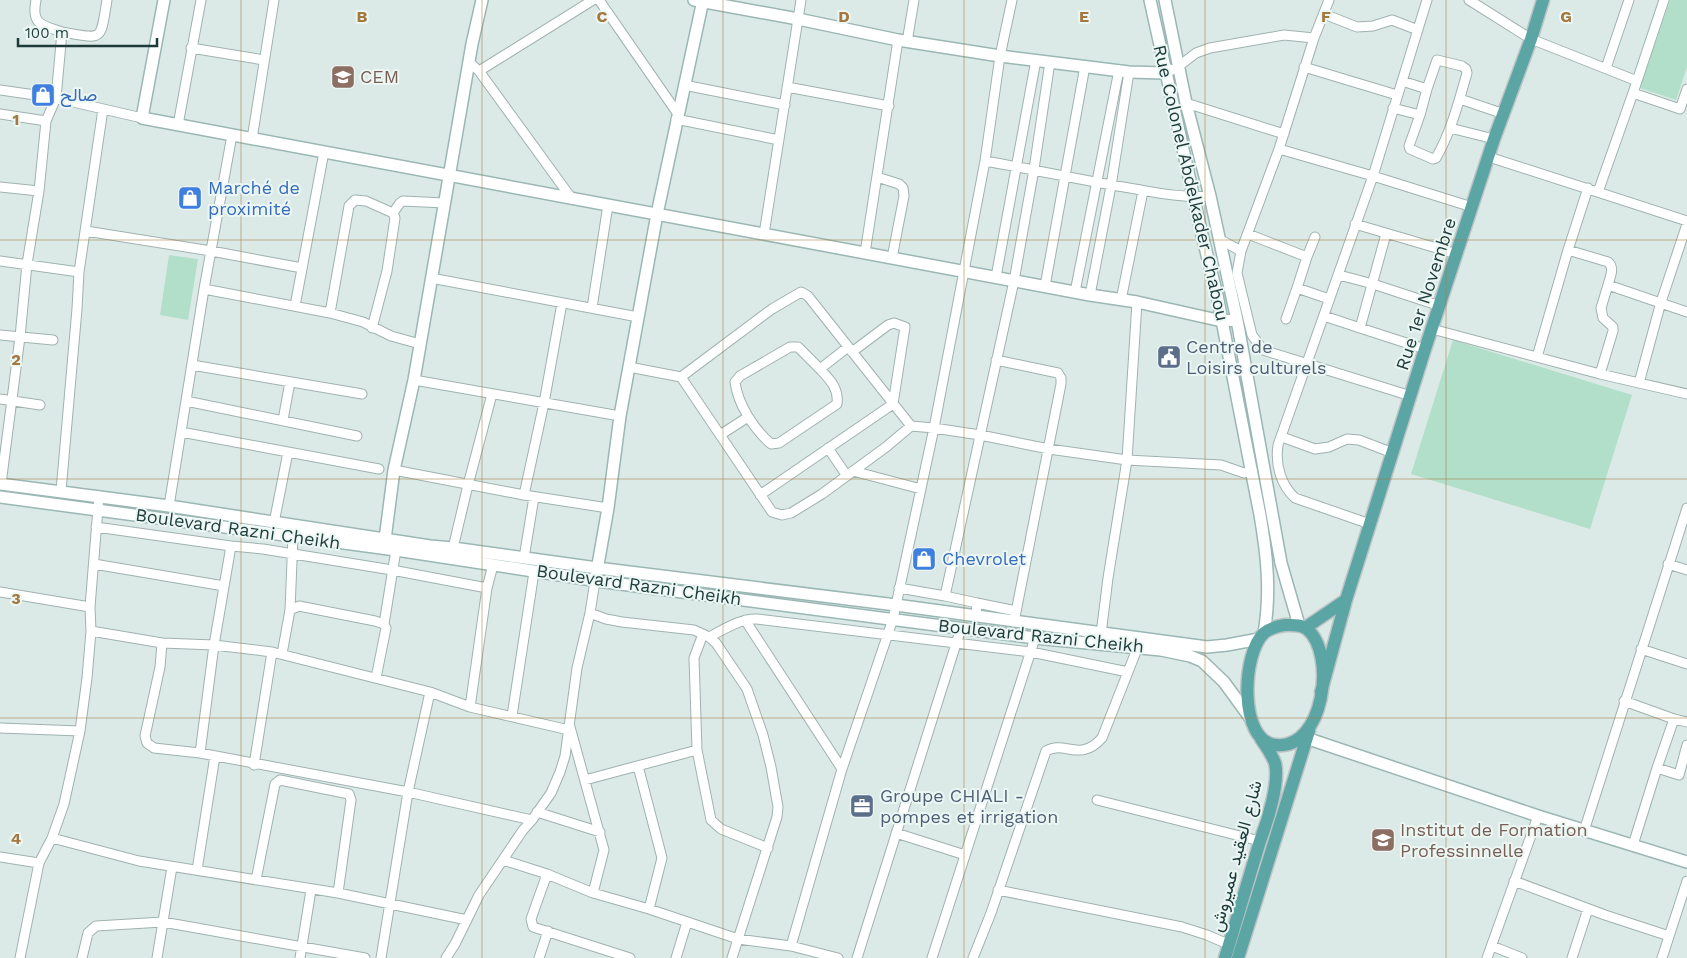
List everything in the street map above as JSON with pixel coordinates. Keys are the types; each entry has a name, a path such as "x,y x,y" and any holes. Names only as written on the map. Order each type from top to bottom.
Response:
{"main road":[{"path":"164,0 142,118 1014,281 1137,302 1222,321 1236,320"},
{"path":"384,544 394,470 414,380 469,62 482,0"},
{"path":"595,581 608,508 620,416 657,214 700,0 902,41 1000,56 1124,71 1165,73 1179,66"},
{"name":"Rue Colonel Abdelkader Chabou","path":"1150,0 1222,321 1267,551 1268,610 1262,636"},
{"name":"Rue Colonel Abdelkader Chabou","path":"1165,0 1186,103 1210,196 1236,320 1281,563 1302,626"},
{"name":"Rue 1er Novembre","path":"1321,692 1346,600 1425,349 1494,139 1531,39 1543,0"},
{"name":"Boulevard Razni Cheikh","path":"0,484 99,496 274,522 384,544 396,550 534,572 1035,638 1206,647 1227,645 1262,636"},
{"name":"Boulevard Razni Cheikh","path":"0,498 294,536 453,548 597,568 896,604 976,616 1015,616 1140,643 1177,652 1202,661 1224,682 1251,719"},
{"path":"1302,626 1314,638 1320,652 1322,664 1321,692 1318,706 1304,736 1291,744 1278,746 1270,744 1260,736 1251,719 1247,688 1252,655 1262,636 1277,626 1302,626 1346,600"},
{"name":"شارع العقيد عميروش","path":"1225,958 1260,841 1267,824 1276,772 1274,762 1260,736"},
{"path":"1304,736 1538,816 1687,862"},
{"name":"شارع العقيد عميروش","path":"1238,958 1284,816 1304,736"}],"street":[{"path":"36,0 35,18 39,23 62,32 92,37 98,36 102,31 107,0"},
{"path":"178,125 190,48 201,0"},
{"path":"252,139 274,0"},
{"path":"479,71 593,0"},
{"path":"599,0 677,116 778,140"},
{"path":"764,234 801,0"},
{"path":"865,253 889,106 902,41 914,0"},
{"path":"791,946 842,769 893,619 934,428 985,162 1000,56 1012,0"},
{"path":"1329,0 1304,67 1279,149 1241,251 1237,272 1252,335 1263,350 1411,396"},
{"path":"1370,524 1296,498 1287,490 1281,478 1276,456 1306,363 1373,176 1427,0"},
{"path":"1469,0 1531,39 1637,81"},
{"path":"1606,68 1628,0"},
{"path":"1598,192 1634,92 1664,0"},
{"path":"1324,14 1357,27 1372,26 1392,20 1418,30"},
{"path":"0,484 20,337 27,264 39,190 46,121 56,98 62,32"},
{"path":"1179,66 1196,53 1210,48 1284,35 1314,38"},
{"path":"190,48 264,60"},
{"path":"996,277 1036,60"},
{"path":"1437,60 1462,66 1466,69 1467,73 1460,99 1450,128 1438,155 1433,159 1410,149 1409,146 1427,89 1437,60"},
{"path":"469,62 479,71 572,198"},
{"path":"945,596 1014,281 1034,169 1050,62"},
{"path":"1045,286 1085,66"},
{"path":"1304,67 1398,95"},
{"path":"1075,292 1096,183 1124,71"},
{"path":"1090,295 1111,186 1124,71"},
{"path":"1402,81 1427,89"},
{"path":"684,85 784,105"},
{"path":"787,87 889,106"},
{"path":"1634,92 1683,110 1687,89"},
{"path":"0,90 56,98 142,118"},
{"path":"1460,99 1504,114"},
{"path":"1186,103 1284,134"},
{"path":"1393,108 1420,115"},
{"path":"61,492 79,272 103,109"},
{"path":"0,114 46,121"},
{"path":"1450,128 1494,139"},
{"path":"169,506 204,289 232,135"},
{"path":"1279,149 1472,207"},
{"path":"295,306 324,152"},
{"path":"1489,157 1687,222 1661,302 1639,382"},
{"path":"985,162 1034,169 1066,177 1143,191 1193,198 1210,196"},
{"path":"877,177 899,184 903,188 904,196 892,258"},
{"path":"0,187 39,190"},
{"path":"1537,357 1588,188"},
{"path":"1121,300 1143,191"},
{"path":"330,313 348,206 355,200 366,201 393,213"},
{"path":"372,328 388,271 393,213 403,201 444,203"},
{"path":"592,308 608,205"},
{"path":"1355,224 1457,254"},
{"path":"86,232 211,251 302,268"},
{"path":"1248,234 1307,257"},
{"path":"1360,328 1386,234"},
{"path":"1286,319 1315,237"},
{"path":"1219,239 1241,251"},
{"path":"1568,250 1608,262 1612,265 1601,308 1602,318 1613,327 1613,331 1600,374"},
{"path":"0,261 79,272"},
{"path":"1339,275 1440,306"},
{"path":"431,278 638,317"},
{"path":"1608,285 1687,312"},
{"path":"1297,288 1329,300"},
{"path":"204,289 330,313 363,322 391,336 420,344"},
{"path":"680,376 772,309 802,292 808,296 911,426"},
{"path":"524,495 544,403 562,302"},
{"path":"1101,634 1127,460 1137,302"},
{"path":"1324,316 1425,349"},
{"path":"760,494 893,404 905,327 894,323 888,325 820,369"},
{"path":"1432,329 1600,374 1687,394"},
{"path":"0,334 53,340"},
{"path":"798,347 834,384 838,396 837,404 779,443 771,444 748,417 735,382 740,376 790,348 798,347"},
{"path":"899,588 978,603 1015,616 1061,378 1058,373 996,360"},
{"path":"192,365 362,394"},
{"path":"629,367 680,376 772,512 782,515 791,513 814,499 911,426 980,435 1048,449 1127,460 1221,465 1244,473 1252,470"},
{"path":"414,380 620,416"},
{"path":"283,420 290,382"},
{"path":"453,548 492,394"},
{"path":"0,399 40,405"},
{"path":"186,401 357,436"},
{"path":"720,435 748,417"},
{"path":"181,432 379,469"},
{"path":"1282,437 1315,449 1329,447 1348,439 1358,440 1393,453"},
{"path":"828,448 850,473 921,488"},
{"path":"274,522 288,452"},
{"path":"394,470 534,497 608,508"},
{"path":"20,958 40,863 52,838 64,804 80,731 91,631 90,607 99,496"},
{"path":"524,558 534,497"},
{"path":"1584,831 1686,511"},
{"path":"96,526 231,546 254,547 487,588"},
{"path":"282,654 290,610 294,536"},
{"path":"200,753 214,645 231,546"},
{"path":"376,678 386,632 384,624 396,550"},
{"path":"94,564 224,586"},
{"path":"1668,564 1687,570"},
{"path":"470,706 487,588 493,565"},
{"path":"512,716 534,572"},
{"path":"446,958 479,895 523,830 551,793 560,772 565,756 574,686 595,581"},
{"path":"0,592 90,607"},
{"path":"976,616 978,603"},
{"path":"290,610 299,606 384,624"},
{"path":"590,613 614,620 694,630 706,635 716,643 747,689 763,735 778,807 777,818 768,848 732,958"},
{"path":"768,848 720,829 711,820 697,750 694,658 706,635 745,620 757,619 1030,652 1128,672"},
{"path":"745,620 842,769"},
{"path":"857,958 960,628"},
{"path":"91,631 162,643 214,645 282,654 430,692 470,706 569,727"},
{"path":"932,958 1035,638"},
{"path":"162,643 160,667 145,736 147,743 154,748 200,753 254,765 408,792 535,816 600,832"},
{"path":"973,958 1046,751 1051,748 1077,751 1089,749 1095,746 1102,738 1140,643"},
{"path":"1642,649 1687,664"},
{"path":"254,765 272,652"},
{"path":"381,958 408,792 430,692"},
{"path":"1624,701 1687,722"},
{"path":"1633,845 1674,719"},
{"path":"569,727 604,850 593,892"},
{"path":"0,728 80,731"},
{"path":"1657,768 1683,776 1687,745"},
{"path":"585,780 697,750"},
{"path":"197,870 215,756"},
{"path":"638,766 662,858 649,909"},
{"path":"256,880 275,784 280,780 349,794 351,800 338,893"},
{"path":"1096,800 1260,841"},
{"path":"1487,958 1538,816"},
{"path":"896,833 965,855"},
{"path":"52,838 139,861 338,893 467,920"},
{"path":"0,857 40,863"},
{"path":"503,860 547,874 593,892 738,939 791,946 838,958"},
{"path":"157,958 172,867"},
{"path":"547,874 530,923 533,926 630,958"},
{"path":"1514,881 1588,909 1669,936"},
{"path":"1662,958 1687,881"},
{"path":"300,958 311,890"},
{"path":"998,890 1182,927 1230,945"},
{"path":"1572,958 1588,909"},
{"path":"82,958 88,932 96,926 163,922 364,958"},
{"path":"676,958 687,922"},
{"path":"539,958 548,931"},
{"path":"1492,946 1522,958"}],"green space":[{"path":"1670,0 1687,0 1687,67 1676,100 1640,88"},
{"path":"169,255 198,259 188,320 160,315"},
{"path":"1453,340 1632,395 1590,529 1411,474"}],"place":[{"name":"CEM","path":"343,77"},
{"name":"صالح","path":"43,95"},
{"name":"Marché de proximité","path":"190,198"},
{"name":"Centre de Loisirs culturels","path":"1169,357"},
{"name":"Chevrolet","path":"924,559"},
{"name":"Groupe CHIALI - pompes et irrigation","path":"862,806"},
{"name":"Institut de Formation Professinnelle","path":"1383,840"}]}
